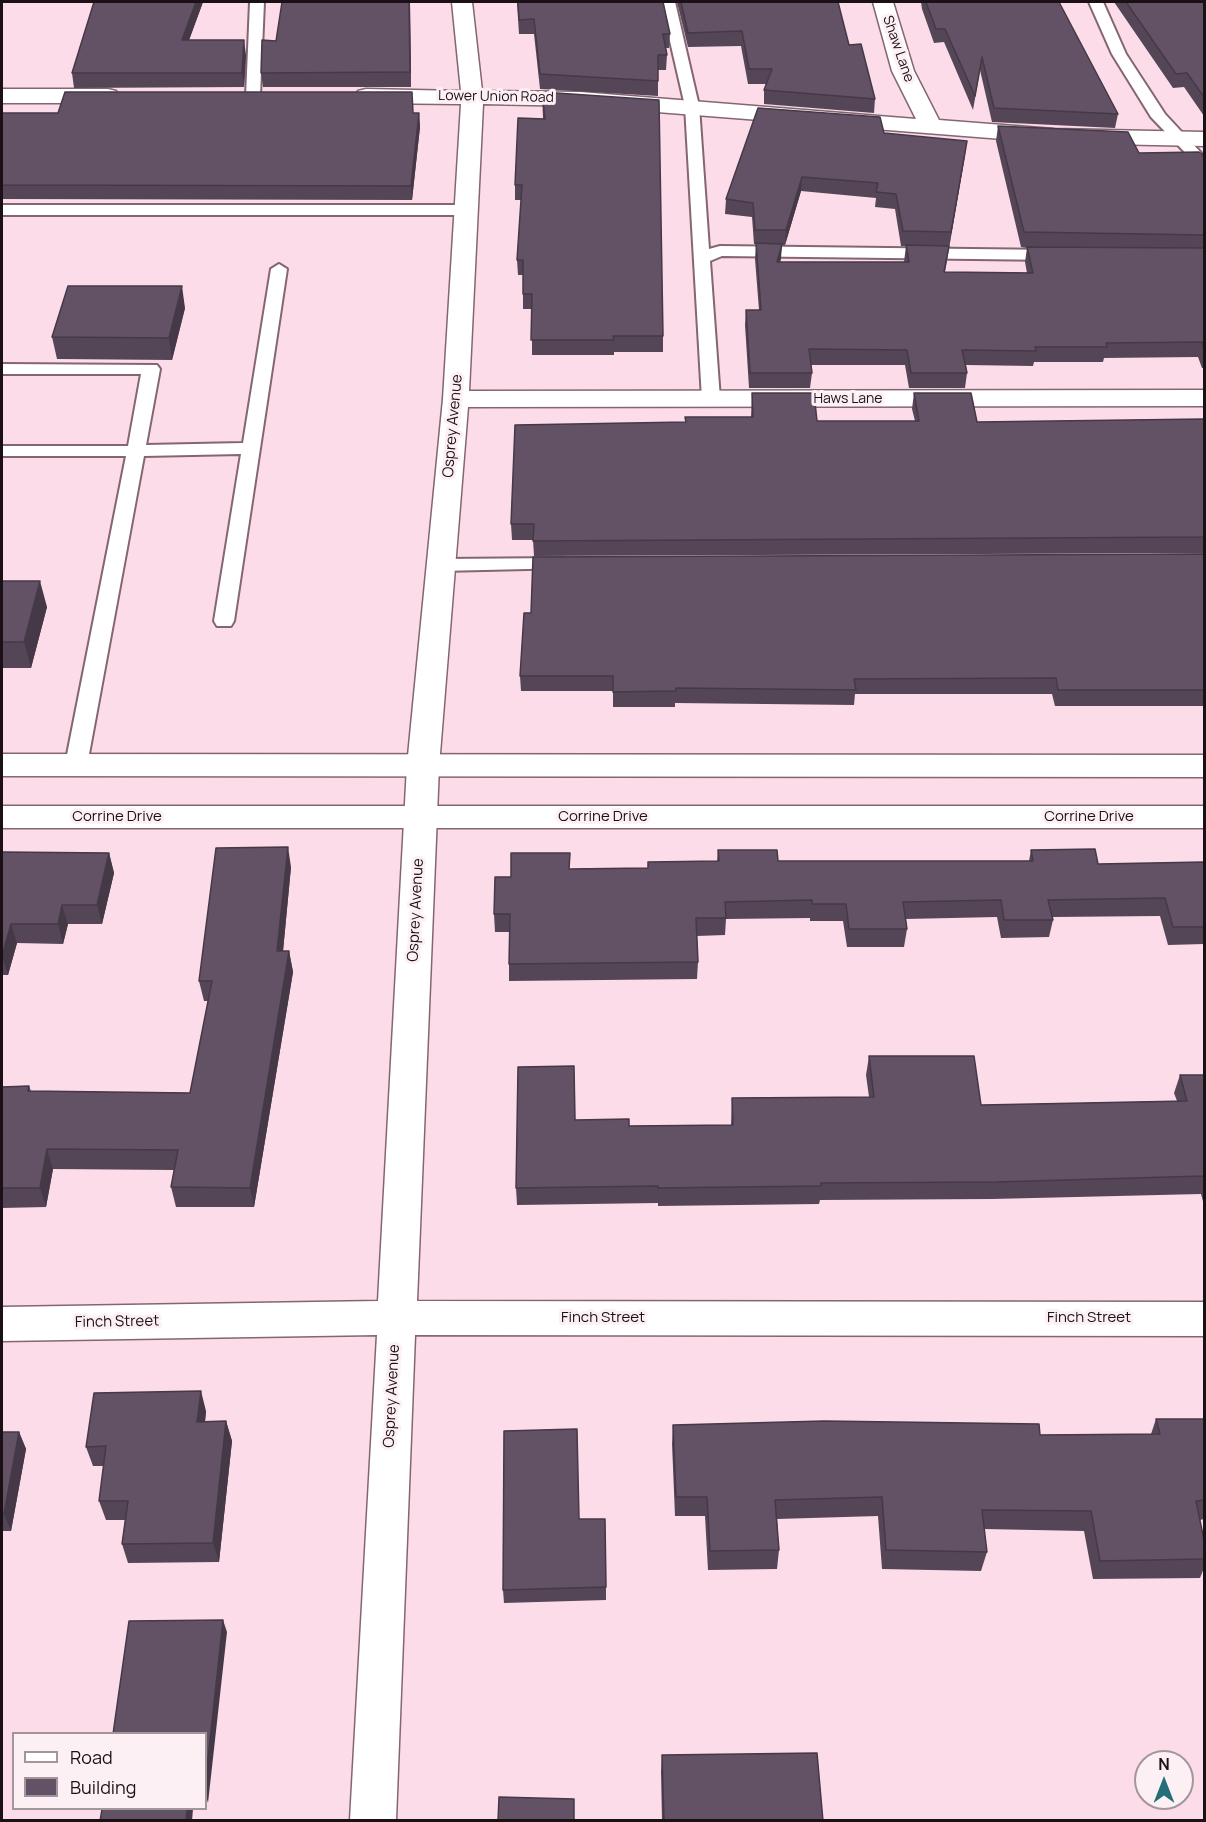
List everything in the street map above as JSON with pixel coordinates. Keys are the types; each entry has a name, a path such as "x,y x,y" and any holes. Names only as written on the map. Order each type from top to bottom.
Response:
{"street":[{"name":"Osprey Avenue","path":"373,1821 420,817 456,399 472,96 462,2"},
{"name":"Shaw Lane","path":"883,2 903,71 931,128"},
{"path":"2,96 133,96"},
{"path":"229,96 276,96"},
{"name":"Lower Union Road","path":"345,96 580,99 692,106 931,128 1054,136 1194,139"},
{"name":"Haws Lane","path":"456,399 1204,399"},
{"path":"2,765 1204,766"},
{"name":"Corrine Drive","path":"2,817 1204,817"},
{"name":"Finch Street","path":"2,1324 396,1318 1204,1318"}],"lane":[{"path":"253,96 257,2"},
{"path":"668,2 692,106 711,399"},
{"path":"1096,2 1119,54 1159,117 1194,139 1204,164"},
{"path":"2,210 466,210"},
{"path":"702,258 720,251 1074,256"},
{"path":"224,621 279,269"},
{"path":"2,369 151,369 76,765"},
{"path":"2,451 251,448"},
{"path":"441,565 585,564"}],"building":[{"path":"94,2 196,2 182,40 244,40 242,73 72,73"},
{"path":"282,2 409,2 410,72 261,73 262,40 276,41"},
{"path":"518,2 663,2 670,34 663,34 667,55 658,55 658,81 540,74 534,19 519,20"},
{"path":"681,2 838,2 849,45 861,44 875,99 764,90 772,69 749,69 742,31 688,33"},
{"path":"926,2 1059,2 1118,114 994,108 982,57 975,96 945,29 936,29"},
{"path":"1126,2 1204,2 1204,97 1187,73 1176,74"},
{"path":"65,92 412,92 413,113 419,113 411,186 2,185 2,113 58,113"},
{"path":"542,92 659,100 663,336 613,336 614,340 531,340 532,294 523,294 523,260 517,260 522,185 515,185 518,118 545,119"},
{"path":"758,108 880,117 884,133 967,141 951,232 903,231 896,194 876,192 878,183 802,177 786,230 755,230 753,203 726,199"},
{"path":"998,126 1128,132 1139,153 1199,152 1204,159 1204,235 1024,232"},
{"path":"756,243 782,244 777,262 909,262 906,245 949,246 944,272 1033,273 1027,247 1204,248 1204,349 1202,342 1106,343 1107,347 1035,347 1036,351 962,350 967,373 911,373 907,350 809,349 812,373 750,373 746,310 761,310"},
{"path":"68,286 182,286 169,338 52,337"},
{"path":"752,393 814,393 817,421 919,421 914,393 971,393 977,422 1204,419 1204,537 533,541 534,524 511,524 515,425 686,422 685,417 753,417"},
{"path":"1204,554 1204,690 1058,690 1056,678 854,679 856,690 676,688 676,691 613,692 613,676 520,676 524,613 531,613 533,557"},
{"path":"2,581 40,581 24,642 2,642"},
{"path":"288,847 277,951 289,951 250,1188 171,1187 178,1150 47,1149 40,1188 2,1188 2,1087 29,1086 28,1091 190,1093 212,981 199,981 216,848"},
{"path":"1095,849 1098,864 1204,862 1204,927 1173,927 1165,898 1048,900 1053,920 1004,920 1001,900 903,902 907,929 849,929 846,904 812,904 812,900 725,902 726,918 696,918 698,962 509,964 510,914 494,914 495,877 511,877 511,853 570,853 569,869 648,868 648,862 719,861 718,850 777,850 778,861 1033,861 1031,850"},
{"path":"2,852 109,853 97,905 62,905 58,924 11,924 2,956"},
{"path":"869,1056 974,1056 981,1105 1187,1101 1180,1075 1204,1075 1204,1176 996,1182 821,1183 821,1186 516,1188 518,1067 574,1066 575,1120 629,1119 629,1126 733,1125 732,1098 874,1097"},
{"path":"201,1391 197,1422 226,1421 213,1543 122,1544 128,1501 99,1501 106,1446 86,1447 94,1393"},
{"path":"1156,1419 1204,1419 1204,1500 1196,1501 1204,1540 1204,1559 1100,1561 1091,1511 982,1510 987,1552 886,1550 882,1497 775,1500 779,1550 710,1551 707,1497 676,1497 673,1425 824,1421 1039,1424 1040,1435 1160,1434"},
{"path":"577,1429 579,1519 605,1519 606,1587 503,1590 504,1431"},
{"path":"2,1432 19,1432 2,1515"},
{"path":"223,1620 207,1768 207,1732 113,1732 129,1621"},
{"path":"817,1753 823,1821 664,1821 662,1755"},
{"path":"499,1797 574,1799 574,1821 498,1821"},
{"path":"102,1810 187,1810 186,1821 100,1821"}]}
